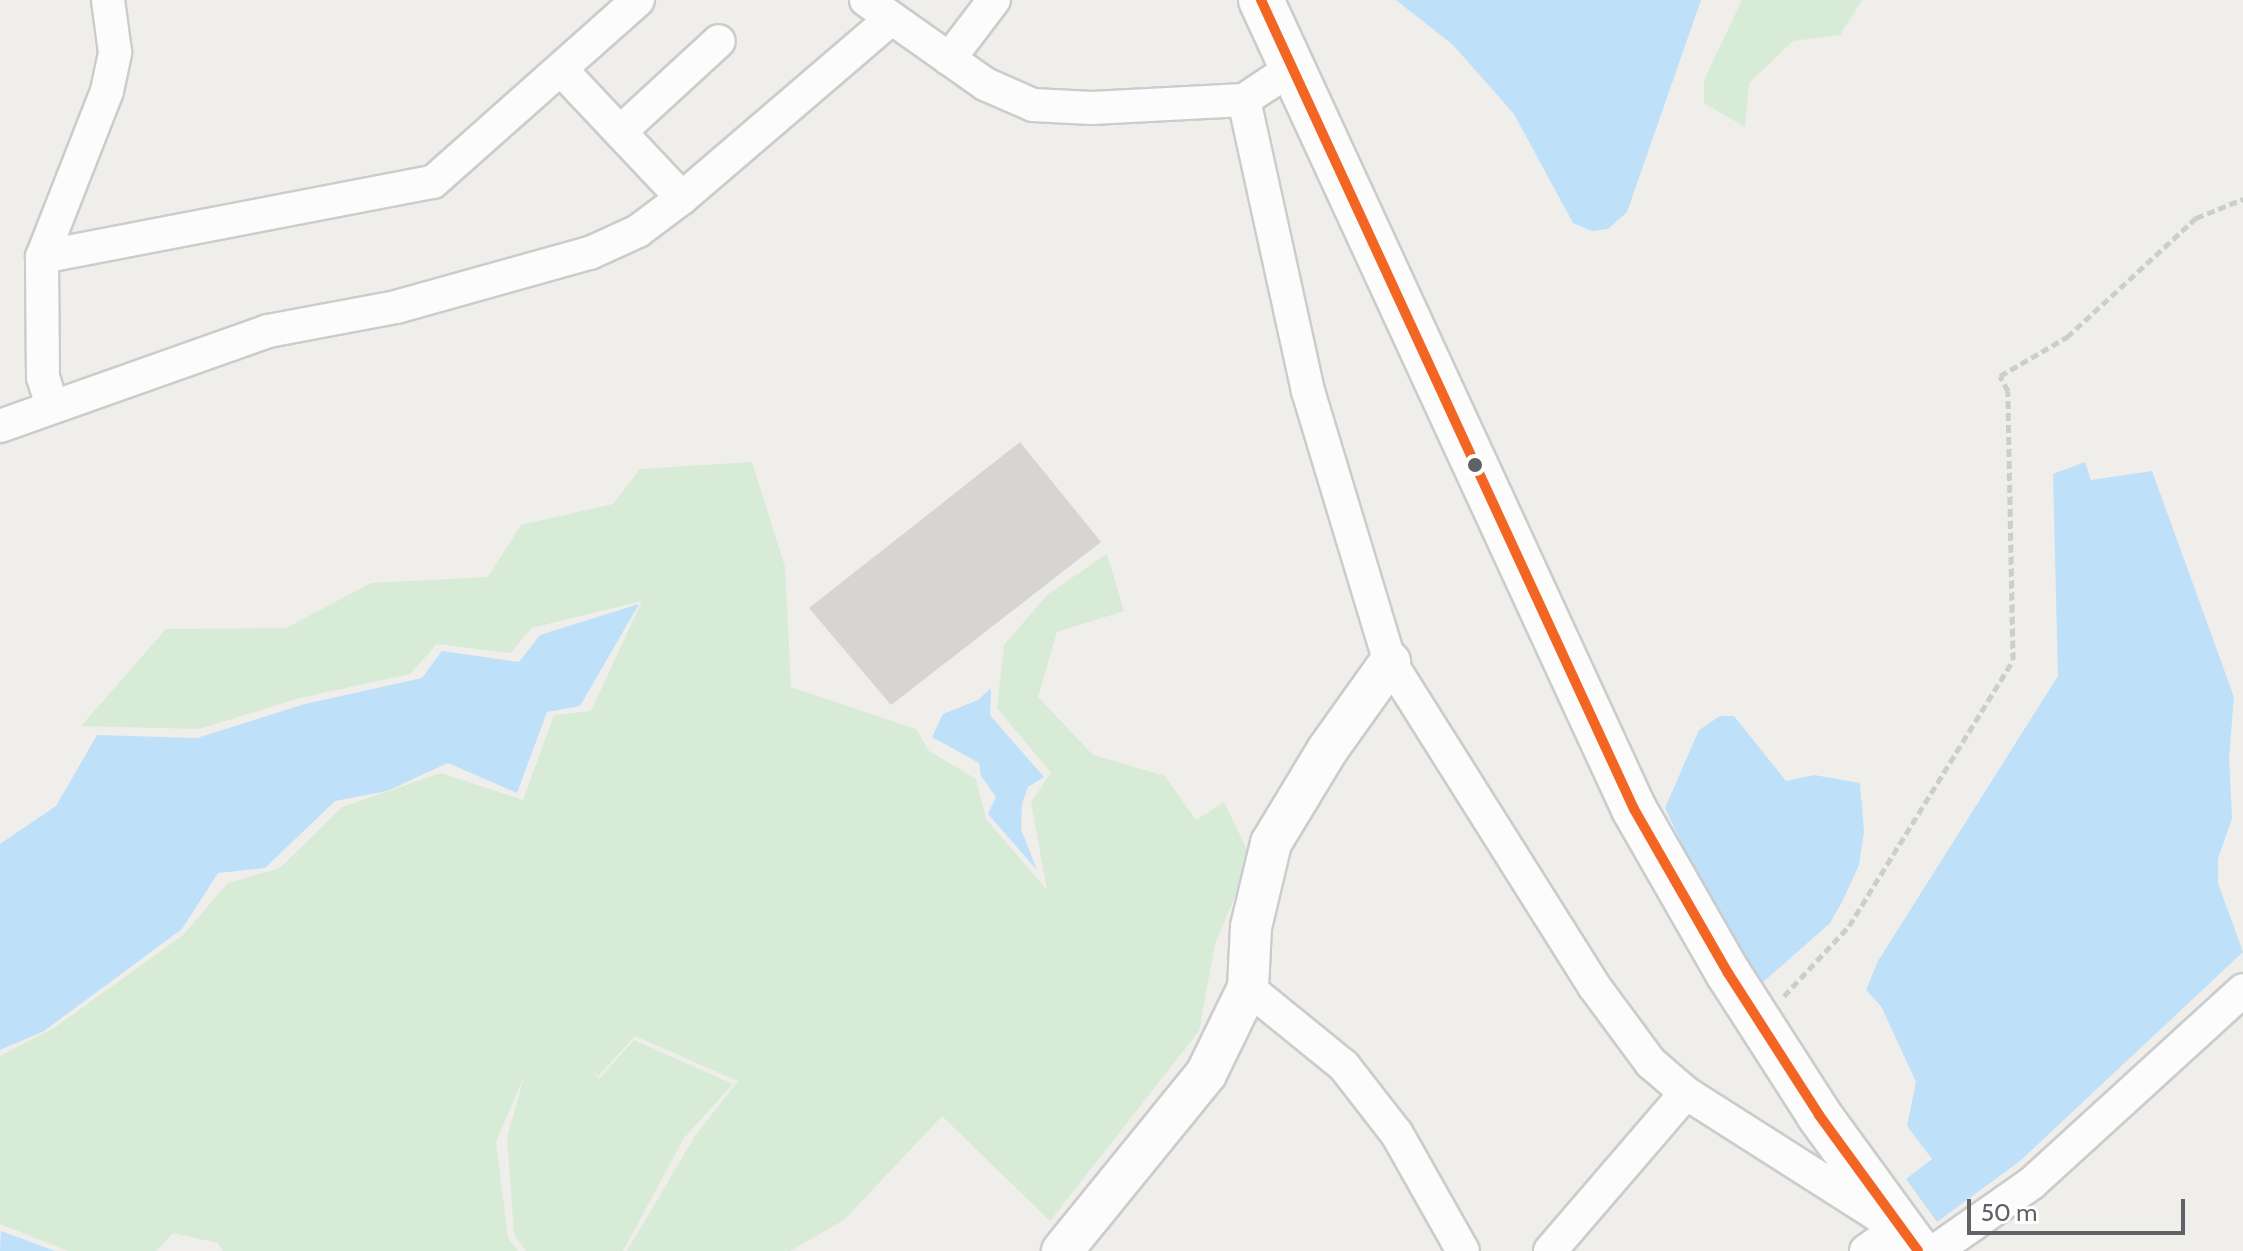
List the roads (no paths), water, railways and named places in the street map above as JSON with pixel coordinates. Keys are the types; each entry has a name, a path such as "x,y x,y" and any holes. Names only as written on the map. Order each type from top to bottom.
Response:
{"main road":[{"path":"1261,0 1634,809 1728,973 1819,1115 1920,1245"}],"street":[{"path":"52,405 43,377 42,257 107,91 115,52 108,0"},
{"path":"42,257 433,182 638,0"},
{"path":"949,59 994,0"},
{"path":"0,426 52,405 268,331 396,307 590,253 638,231 682,198 879,10 985,84 1033,105 1092,108 1244,100 1292,68"},
{"path":"620,132 719,41"},
{"path":"570,79 682,198"},
{"path":"1244,100 1308,391 1390,662 1594,986 1651,1063 1686,1093 1920,1245"},
{"path":"1062,1251 1206,1074 1248,988 1251,927 1271,843 1328,749 1390,662"},
{"path":"1248,988 1344,1066 1397,1134 1463,1251"},
{"path":"1866,1251 1881,1240 1920,1245 2032,1183 2243,990"},
{"path":"1550,1251 1686,1093"}],"water":[{"path":"1396,0 1701,0 1627,212 1608,229 1592,231 1573,223 1514,114 1453,45"},
{"path":"2085,462 2091,480 2152,471 2234,697 2229,757 2232,818 2218,859 2218,883 2243,952 2020,1161 1937,1222 1906,1179 1932,1159 1907,1126 1916,1082 1881,1006 1866,990 1878,961 2058,676 2053,474"},
{"path":"639,604 580,706 547,712 517,793 448,763 387,791 335,801 265,868 218,873 182,929 44,1031 0,1050 0,844 56,806 97,735 197,738 305,704 422,678 442,651 519,662 540,635"},
{"path":"991,688 990,715 1044,777 1028,787 1022,804 1021,829 1037,870 988,814 996,797 981,776 979,763 932,737 943,714 978,700"},
{"path":"1720,716 1734,716 1786,781 1814,775 1860,783 1864,832 1859,865 1843,900 1830,923 1762,983 1692,865 1665,808 1699,730"},
{"path":"1,1231 55,1251 0,1251"}]}
